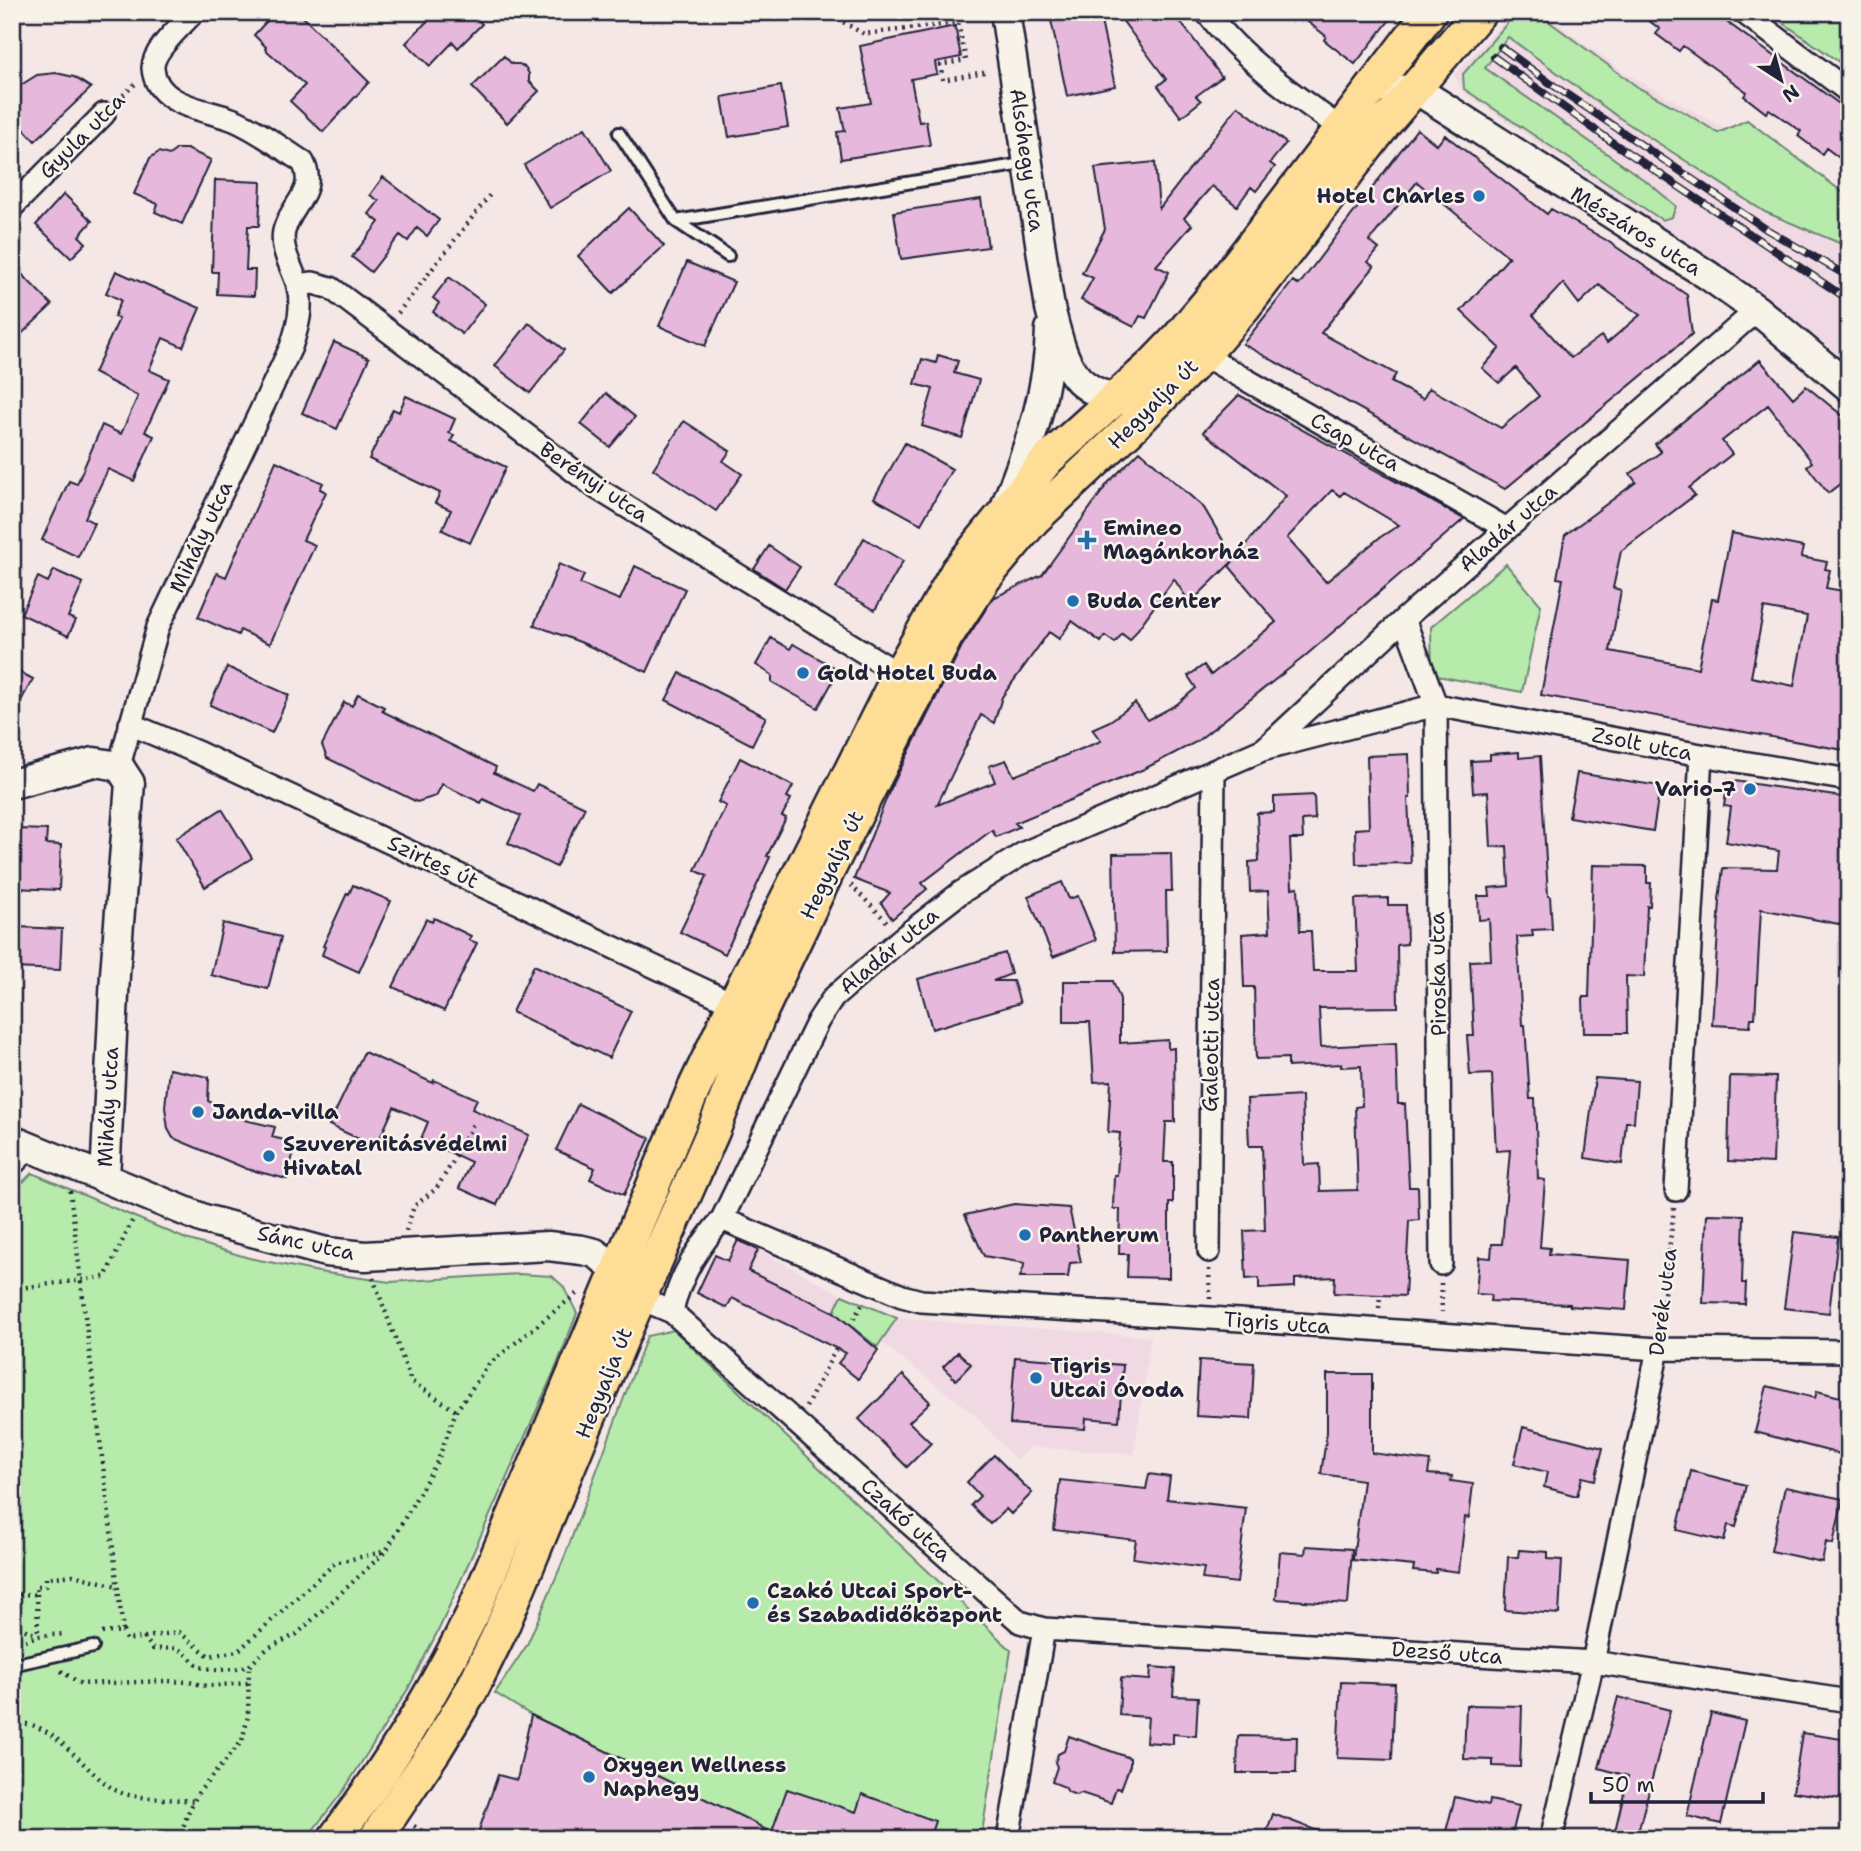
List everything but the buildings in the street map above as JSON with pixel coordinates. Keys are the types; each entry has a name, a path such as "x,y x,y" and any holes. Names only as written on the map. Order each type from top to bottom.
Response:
{"main road":[{"name":"Hegyalja út","path":"334,1839 407,1734 460,1640 693,1091 900,674 957,571 1047,460 1178,338 1430,12"},
{"name":"Hegyalja út","path":"375,1839 435,1750 489,1654 532,1559 639,1298 714,1129 759,1016 827,873 946,637 984,579 1034,519 1203,355 1287,255 1414,88 1480,12"}],"street":[{"path":"153,66 158,52 194,12"},
{"name":"Alsóhegy utca","path":"1005,12 1050,308 1063,355 1082,384 1097,394 1112,399 1155,403"},
{"path":"1206,12 1230,41 1257,66 1350,117 1385,94 1414,88"},
{"path":"1743,12 1849,92"},
{"name":"Mihály utca","path":"105,1179 115,974 130,805 130,783 119,766 158,627 291,347 301,314 298,285 286,256 284,230 304,194 308,171 303,162 235,121 183,105 169,96 158,82 153,66"},
{"name":"Mészáros utca","path":"1414,88 1709,276 1757,310 1849,387"},
{"name":"Gyula utca","path":"12,206 104,114"},
{"name":"Berényi utca","path":"298,285 313,283 331,288 598,489 900,674"},
{"name":"Alsóhegy utca","path":"1004,510 1037,423 1047,366 1050,308"},
{"name":"Aladár utca","path":"1262,750 1404,619 1757,310"},
{"name":"Csap utca","path":"1203,355 1507,529"},
{"name":"Piroska utca","path":"1404,619 1436,705 1441,1264"},
{"name":"Aladár utca","path":"672,1312 676,1292 702,1242 722,1219 818,1021 833,998 960,893 1013,859 1262,750 1436,705"},
{"name":"Zsolt utca","path":"1436,705 1849,780"},
{"name":"Szirtes út","path":"130,724 200,753 734,1004"},
{"path":"1676,1189 1701,755"},
{"path":"12,784 94,762 119,766"},
{"name":"Galeotti utca","path":"1209,1251 1214,773"},
{"name":"Sánc utca","path":"18,1151 67,1163 204,1219 326,1252 365,1256 548,1247 596,1253 617,1269 639,1298"},
{"name":"Tigris utca","path":"722,1219 902,1296 921,1301 1658,1349 1849,1351"},
{"name":"Czakó utca","path":"639,1298 672,1312 1020,1622 1044,1629"},
{"name":"Derék utca","path":"1551,1839 1593,1662 1658,1349"},
{"path":"1008,1839 1044,1629"},
{"name":"Dezső utca","path":"1044,1629 1593,1662 1849,1701"}],"lane":[{"path":"619,133 676,221 728,256"},
{"path":"676,221 1028,163"},
{"path":"12,1665 93,1647"}],"path":[{"path":"825,12 864,34 958,23 966,60 940,65 943,80 1013,66"},
{"name":"Gyula utca","path":"104,114 153,66"},
{"path":"387,329 492,192"},
{"path":"827,873 848,882 892,927"},
{"path":"399,1255 414,1206 436,1189 473,1124 469,1123"},
{"path":"67,1163 123,1631"},
{"name":"Derék utca","path":"1658,1349 1676,1189"},
{"path":"12,1289 105,1277 121,1242"},
{"path":"1209,1251 1210,1318"},
{"path":"365,1256 411,1381 456,1411"},
{"path":"1441,1264 1442,1335"},
{"path":"386,1551 335,1563 239,1651 209,1656 179,1632 144,1637 153,1649 175,1648 200,1667 217,1670 249,1666 268,1648 297,1634 386,1551 438,1460 456,1411 489,1364 589,1283"},
{"path":"850,1325 868,1296"},
{"path":"806,1407 837,1347"},
{"path":"38,1636 36,1586 46,1586 46,1578 73,1575 117,1586"},
{"path":"12,1595 37,1594"},
{"path":"12,1624 38,1636"},
{"path":"12,1644 38,1636"},
{"path":"43,1660 82,1684 167,1681 206,1686 249,1683"},
{"path":"179,1839 194,1801 242,1741 248,1716 249,1666"},
{"path":"12,1724 34,1724 57,1739 118,1792 194,1801"},
{"path":"407,1828 414,1825 435,1839"}],"shaded area":[{"path":"1513,12 1541,12 1627,74 1722,127 1849,241 1849,364 1781,309 1463,92 1454,75"},
{"path":"758,1250 842,1295 834,1312 748,1271"},
{"name":"Tigris Utcai Óvoda","path":"897,1318 1151,1337 1134,1454 1031,1447 1016,1460 973,1413 881,1342"}],"green space":[{"path":"1517,12 1536,12 1639,88 1718,133 1747,120 1849,197 1849,247 1765,212 1618,117 1508,37 1485,68 1650,184 1676,206 1672,217 1662,220 1464,89 1463,74"},
{"path":"1768,12 1849,12 1849,69"},
{"path":"1506,564 1541,605 1522,692 1432,675 1431,627"},
{"path":"32,1173 186,1239 249,1258 319,1272 390,1282 518,1274 552,1276 563,1286 577,1313 556,1367 440,1627 408,1689 344,1790 306,1839 12,1839 12,1193"},
{"path":"842,1295 897,1318 877,1347 834,1312"},
{"name":"Czakó Utcai Sport- és Szabadidőközpont","path":"674,1330 1011,1650 981,1839 783,1839 531,1715 495,1693 527,1645 563,1561 647,1336"}],"railway":[{"path":"1501,47 1766,229 1849,277"},
{"path":"1494,57 1612,142 1849,300"}],"place":[{"name":"Hotel Charles","path":"1479,196"},
{"name":"Emineo Magánkorház","path":"1087,540"},
{"name":"Buda Center","path":"1073,601"},
{"name":"Gold Hotel Buda","path":"803,673"},
{"name":"Vario-7","path":"1750,789"},
{"name":"Janda-villa","path":"198,1112"},
{"name":"Szuverenitásvédelmi Hivatal","path":"269,1156"},
{"name":"Pantherum","path":"1025,1235"},
{"name":"Tigris Utcai Óvoda","path":"1036,1378"},
{"name":"Czakó Utcai Sport- és Szabadidőközpont","path":"753,1603"},
{"name":"Oxygen Wellness Naphegy","path":"589,1777"}]}
